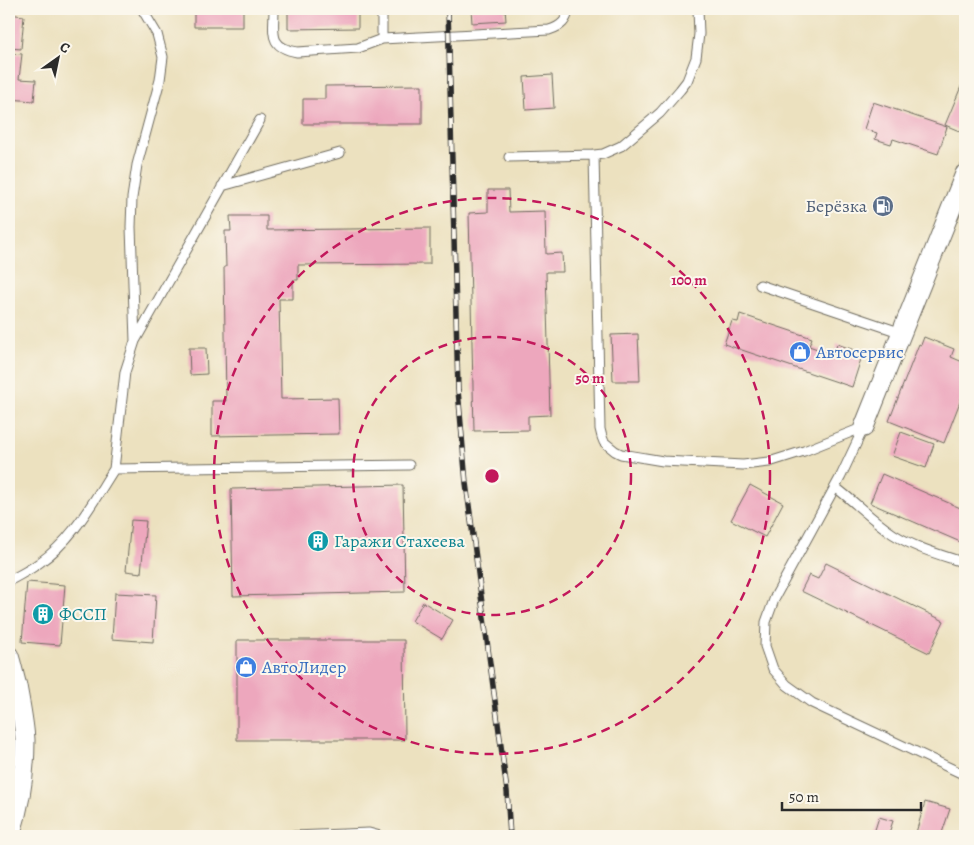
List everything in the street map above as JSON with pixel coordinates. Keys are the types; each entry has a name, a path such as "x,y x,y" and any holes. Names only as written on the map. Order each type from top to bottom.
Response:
{"street":[{"path":"864,427 965,174"},
{"path":"9,656 18,693 25,740 21,792 16,819 10,836"}],"lane":[{"path":"135,341 131,227 132,198 137,165 160,80 163,57 157,34 142,9"},
{"path":"274,9 274,40 278,46 288,51 297,52 358,48 382,39 550,30 559,27 566,19 569,9"},
{"path":"382,9 382,39"},
{"path":"509,157 594,156 612,151 628,141 660,113 687,81 698,47 698,9"},
{"path":"9,581 39,564 59,547 83,518 114,469 125,372 135,341 260,120"},
{"path":"222,186 340,152"},
{"path":"594,156 600,429 602,437 609,447 621,454 663,461 743,465 769,462 804,451 864,427"},
{"path":"760,285 902,333"},
{"path":"864,427 835,487 775,597 766,622 765,646 773,669 787,685 812,703 965,775"},
{"path":"114,469 410,466"},
{"path":"835,487 901,539 910,544 965,563"},
{"path":"294,836 369,833 380,836"}],"building":[{"path":"194,9 243,9 243,27 194,27"},
{"path":"288,9 358,9 358,28 288,29"},
{"path":"471,9 505,9 506,21 472,23"},
{"path":"9,14 24,16 21,49 9,48"},
{"path":"9,53 22,54 19,79 36,80 34,101 9,99"},
{"path":"552,75 554,108 526,110 524,77"},
{"path":"965,77 965,130 964,133 945,125"},
{"path":"422,85 422,124 303,124 303,99 325,99 325,86"},
{"path":"873,102 947,127 938,154 893,139 891,144 875,139 877,133 864,129"},
{"path":"488,190 508,190 509,212 545,211 546,254 562,253 563,272 546,272 550,415 528,416 528,430 474,431 469,213 488,212"},
{"path":"230,216 267,216 267,230 430,228 430,264 298,265 298,280 293,280 293,299 279,299 281,399 338,398 339,434 212,436 212,401 226,401 224,267 226,267 225,231 231,231"},
{"path":"740,314 812,338 809,346 834,355 837,344 863,353 852,387 724,344 732,321 738,322"},
{"path":"638,334 640,381 613,381 611,335"},
{"path":"924,337 954,349 951,357 965,363 965,389 944,443 889,421 919,344 921,345"},
{"path":"189,348 206,348 207,374 190,375"},
{"path":"901,432 934,444 926,468 892,456"},
{"path":"882,474 965,510 965,544 870,503"},
{"name":"Гаражи Стахеева","path":"403,485 405,592 233,596 231,489"},
{"path":"750,485 783,503 765,537 731,520"},
{"path":"131,520 146,521 141,573 126,571"},
{"path":"826,563 944,621 929,653 801,591 809,575 818,579"},
{"name":"ФССП","path":"27,582 65,585 60,645 22,642"},
{"path":"115,593 156,595 153,642 112,639"},
{"path":"423,602 453,620 442,639 412,621"},
{"path":"237,640 404,640 405,740 237,740"},
{"path":"925,802 950,809 941,836 915,836"},
{"path":"879,817 893,821 888,836 873,836"}],"railway":[{"path":"448,9 458,390 466,483 507,791 510,836"}],"place":[{"name":"Берёзка","path":"883,206"},
{"name":"Автосервис","path":"800,352"},
{"name":"Гаражи Стахеева","path":"318,541"},
{"name":"ФССП","path":"43,614"},
{"name":"АвтоЛидер","path":"246,667"}]}
